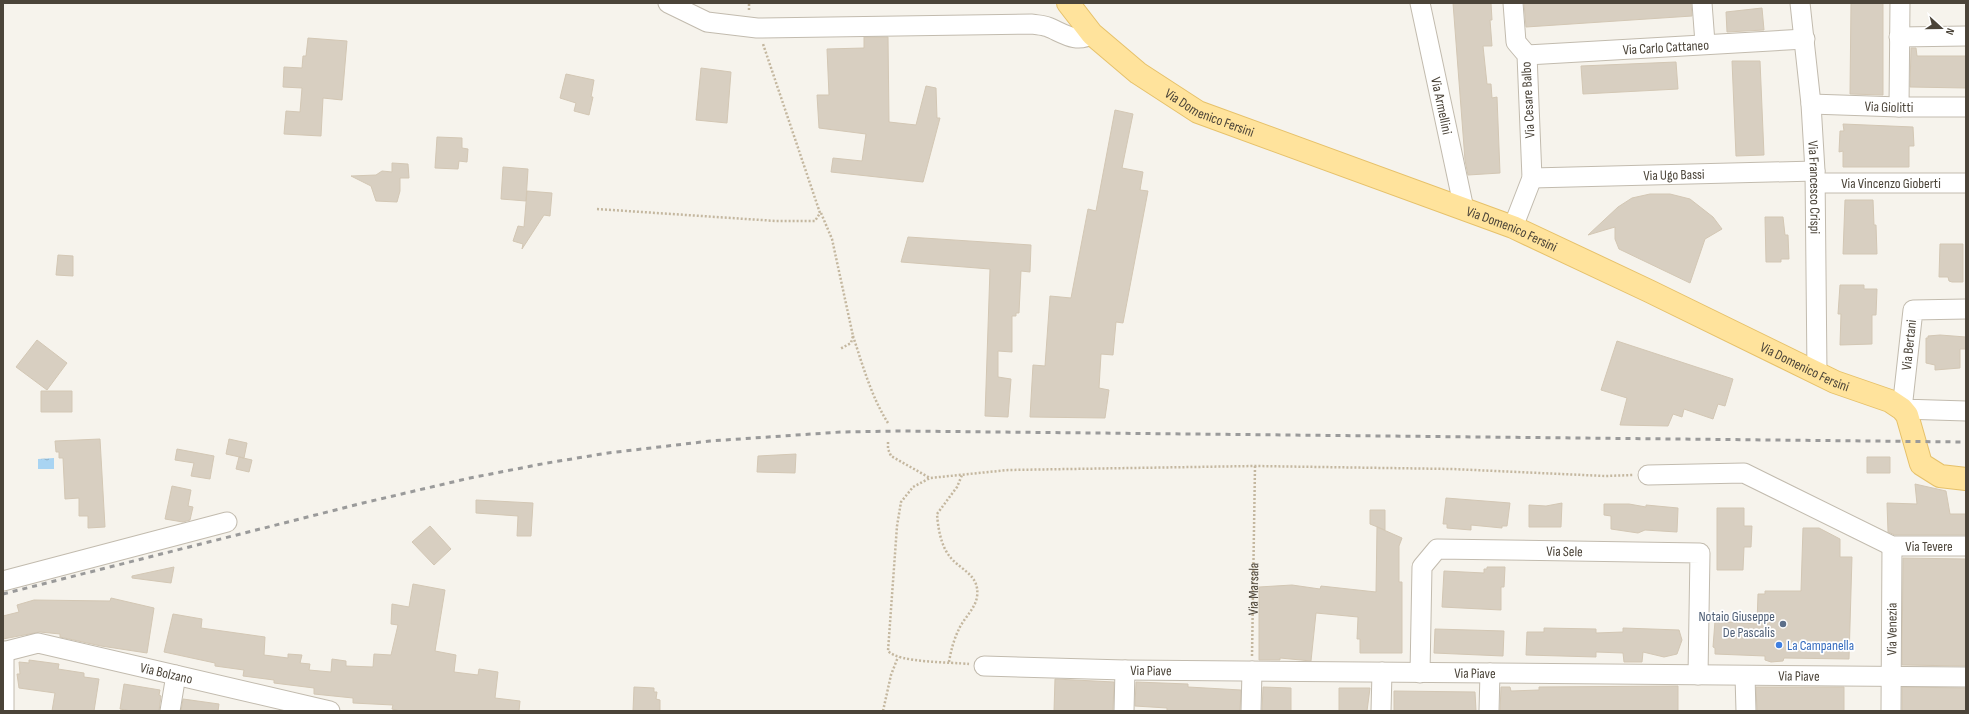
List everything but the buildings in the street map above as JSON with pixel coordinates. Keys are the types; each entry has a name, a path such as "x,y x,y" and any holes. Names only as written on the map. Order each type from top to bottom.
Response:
{"main road":[{"name":"Via Domenico Fersini","path":"1068,3 1092,34 1138,73 1198,112 1339,162 1513,227 1649,290 1835,382 1890,401 1902,409"},
{"path":"1902,409 1907,416 1919,460 1928,470 1940,476 1966,479"}],"street":[{"path":"668,3 707,22 757,28 1032,24 1047,26 1080,39 1092,34"},
{"name":"Via Armellini","path":"1420,3 1464,209"},
{"name":"Via Cesare Balbo","path":"1513,3 1516,42 1527,56 1532,178"},
{"path":"1702,3 1705,43"},
{"name":"Via Francesco Crispi","path":"1800,3 1811,104 1815,177 1817,373"},
{"path":"1899,107 1900,3"},
{"path":"1899,37 1966,36"},
{"name":"Via Carlo Cattaneo","path":"1527,56 1705,43 1805,39"},
{"name":"Via Giolitti","path":"1811,104 1899,107 1966,107"},
{"name":"Via Ugo Bassi","path":"1532,178 1815,177"},
{"name":"Via Vincenzo Gioberti","path":"1815,177 1966,183"},
{"path":"1513,227 1532,178"},
{"name":"Via Bertani","path":"1902,409 1913,310 1966,309"},
{"path":"1902,409 1966,411"},
{"path":"1648,475 1744,473 1892,546"},
{"path":"3,581 227,522"},
{"name":"Via Tevere","path":"1892,546 1966,546"},
{"name":"Via Venezia","path":"1891,711 1892,546"},
{"name":"Via Sele","path":"1420,673 1422,567 1437,549 1700,553 1698,675"},
{"name":"Via Bolzano","path":"3,651 38,643 328,711"},
{"path":"3,651 4,711"},
{"name":"Via Piave","path":"984,666 1125,670 1966,677"},
{"path":"1124,711 1125,670"},
{"path":"1252,671 1252,711"},
{"path":"1382,672 1382,711"},
{"path":"1489,711 1490,673"},
{"path":"170,711 176,675"},
{"path":"1745,676 1746,711"}],"path":[{"path":"757,28 820,213 832,239 853,336 870,390 888,423"},
{"path":"598,209 808,222 815,221 820,213"},
{"path":"840,349 850,343 853,336"},
{"path":"888,442 888,449 891,456 930,478"},
{"path":"984,666 898,657 888,651 897,526 901,502 914,488 930,478 1008,470 1255,466 1452,469 1605,476 1648,475"},
{"name":"Via Marsala","path":"1252,671 1255,466"},
{"path":"949,662 951,651 959,629 975,604 977,596 977,586 973,576 951,558 946,551 938,526 937,514 957,487 962,475"},
{"path":"883,711 889,682 898,657"}],"water":[{"path":"54,458 54,469 38,469 38,459"}],"railway":[{"path":"3,594 363,503 470,478 608,453 710,441 841,432 900,431 1966,442"}],"place":[{"name":"Notaio Giuseppe De Pascalis","path":"1783,624"},
{"name":"La Campanella","path":"1779,645"}]}
